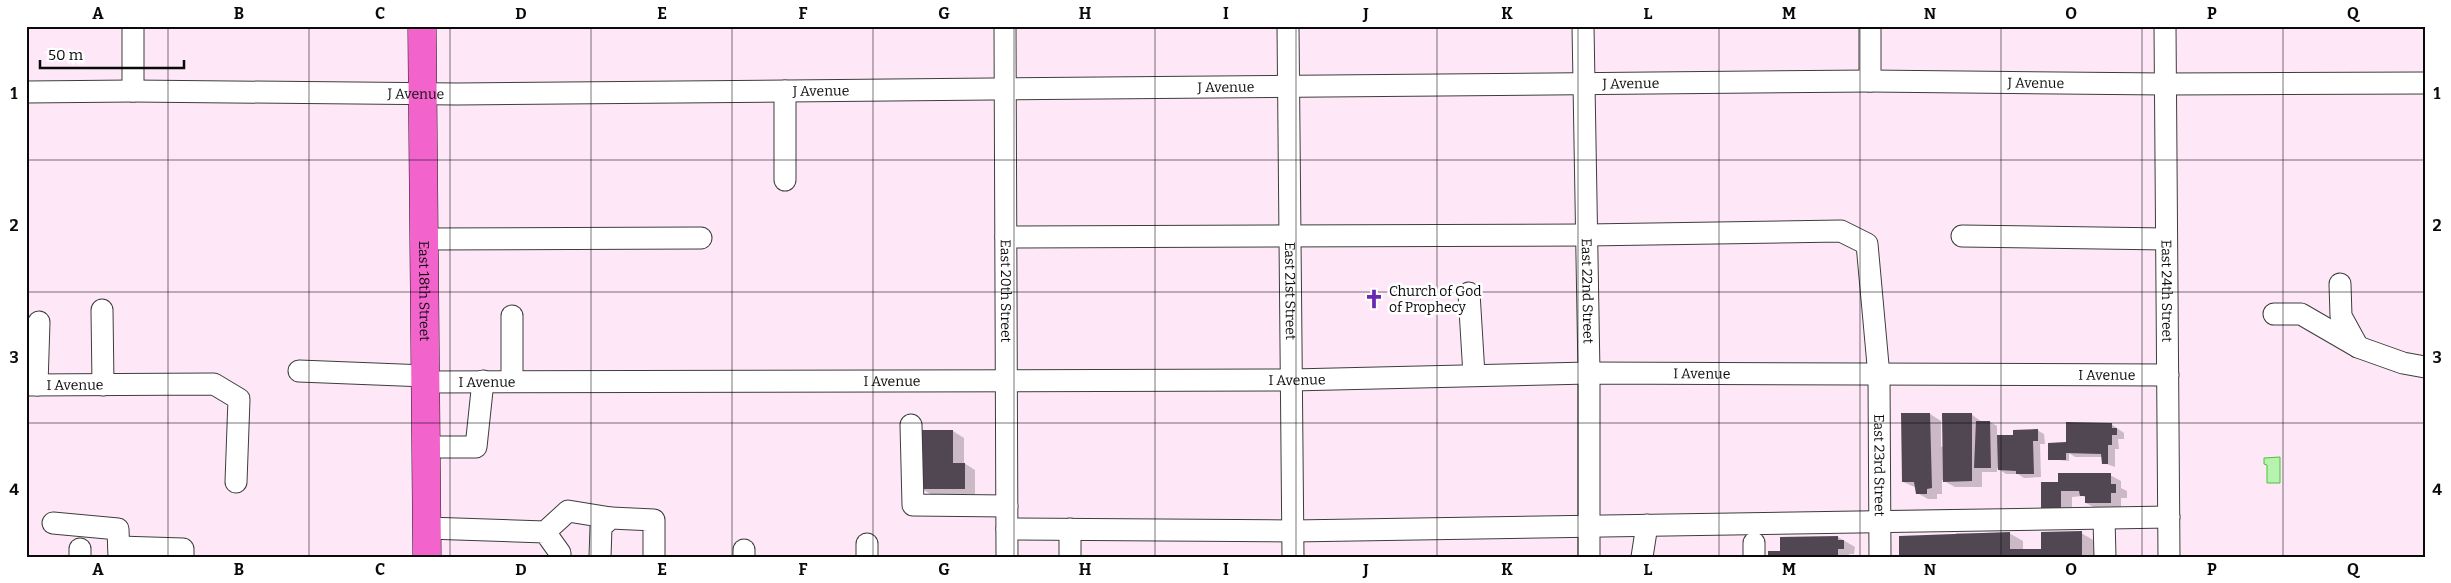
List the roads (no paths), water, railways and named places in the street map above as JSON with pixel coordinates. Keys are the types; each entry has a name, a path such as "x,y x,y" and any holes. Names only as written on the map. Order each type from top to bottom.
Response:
{"main road":[{"name":"East 18th Street","path":"422,26 426,557"}],"street":[{"path":"133,26 133,91"},
{"name":"East 20th Street","path":"1005,26 1008,557"},
{"name":"East 21st Street","path":"1288,26 1293,557"},
{"name":"East 22nd Street","path":"1583,26 1590,373 1589,557"},
{"path":"1870,26 1870,81"},
{"name":"East 24th Street","path":"2164,26 2169,557"},
{"name":"J Avenue","path":"26,92 133,91 422,94 1289,88 1584,82 1870,81 2165,84 2425,82"},
{"path":"785,91 785,180"},
{"name":"East 23rd Street","path":"1587,235 1841,231 1867,244 1879,376 1880,557"},
{"path":"1006,237 1587,235"},
{"path":"1962,236 2166,239"},
{"path":"423,239 701,238"},
{"path":"2340,284 2341,316 2358,347"},
{"path":"1469,293 1474,375"},
{"path":"102,310 103,385"},
{"path":"2274,314 2301,314 2358,347 2402,363 2425,367"},
{"path":"512,316 512,381"},
{"path":"32,385 40,322"},
{"name":"I Avenue","path":"299,371 483,381 1292,380 1590,373 1879,376 2168,375"},
{"path":"426,447 476,447 483,381"},
{"name":"I Avenue","path":"32,385 214,384 239,399 236,482"},
{"path":"911,425 913,505 1007,506"},
{"path":"427,528 545,532 568,512 611,518 654,520 654,557"},
{"path":"1007,529 1293,532 2169,517"},
{"path":"600,557 601,527 611,518"},
{"path":"2104,519 2105,557"},
{"path":"53,523 118,530 118,552 183,549 183,557"},
{"path":"1642,557 1647,525"},
{"path":"1070,529 1070,557"},
{"path":"545,532 560,553 560,557"}],"place":[{"name":"Church of God of Prophecy","path":"1374,299"}]}
